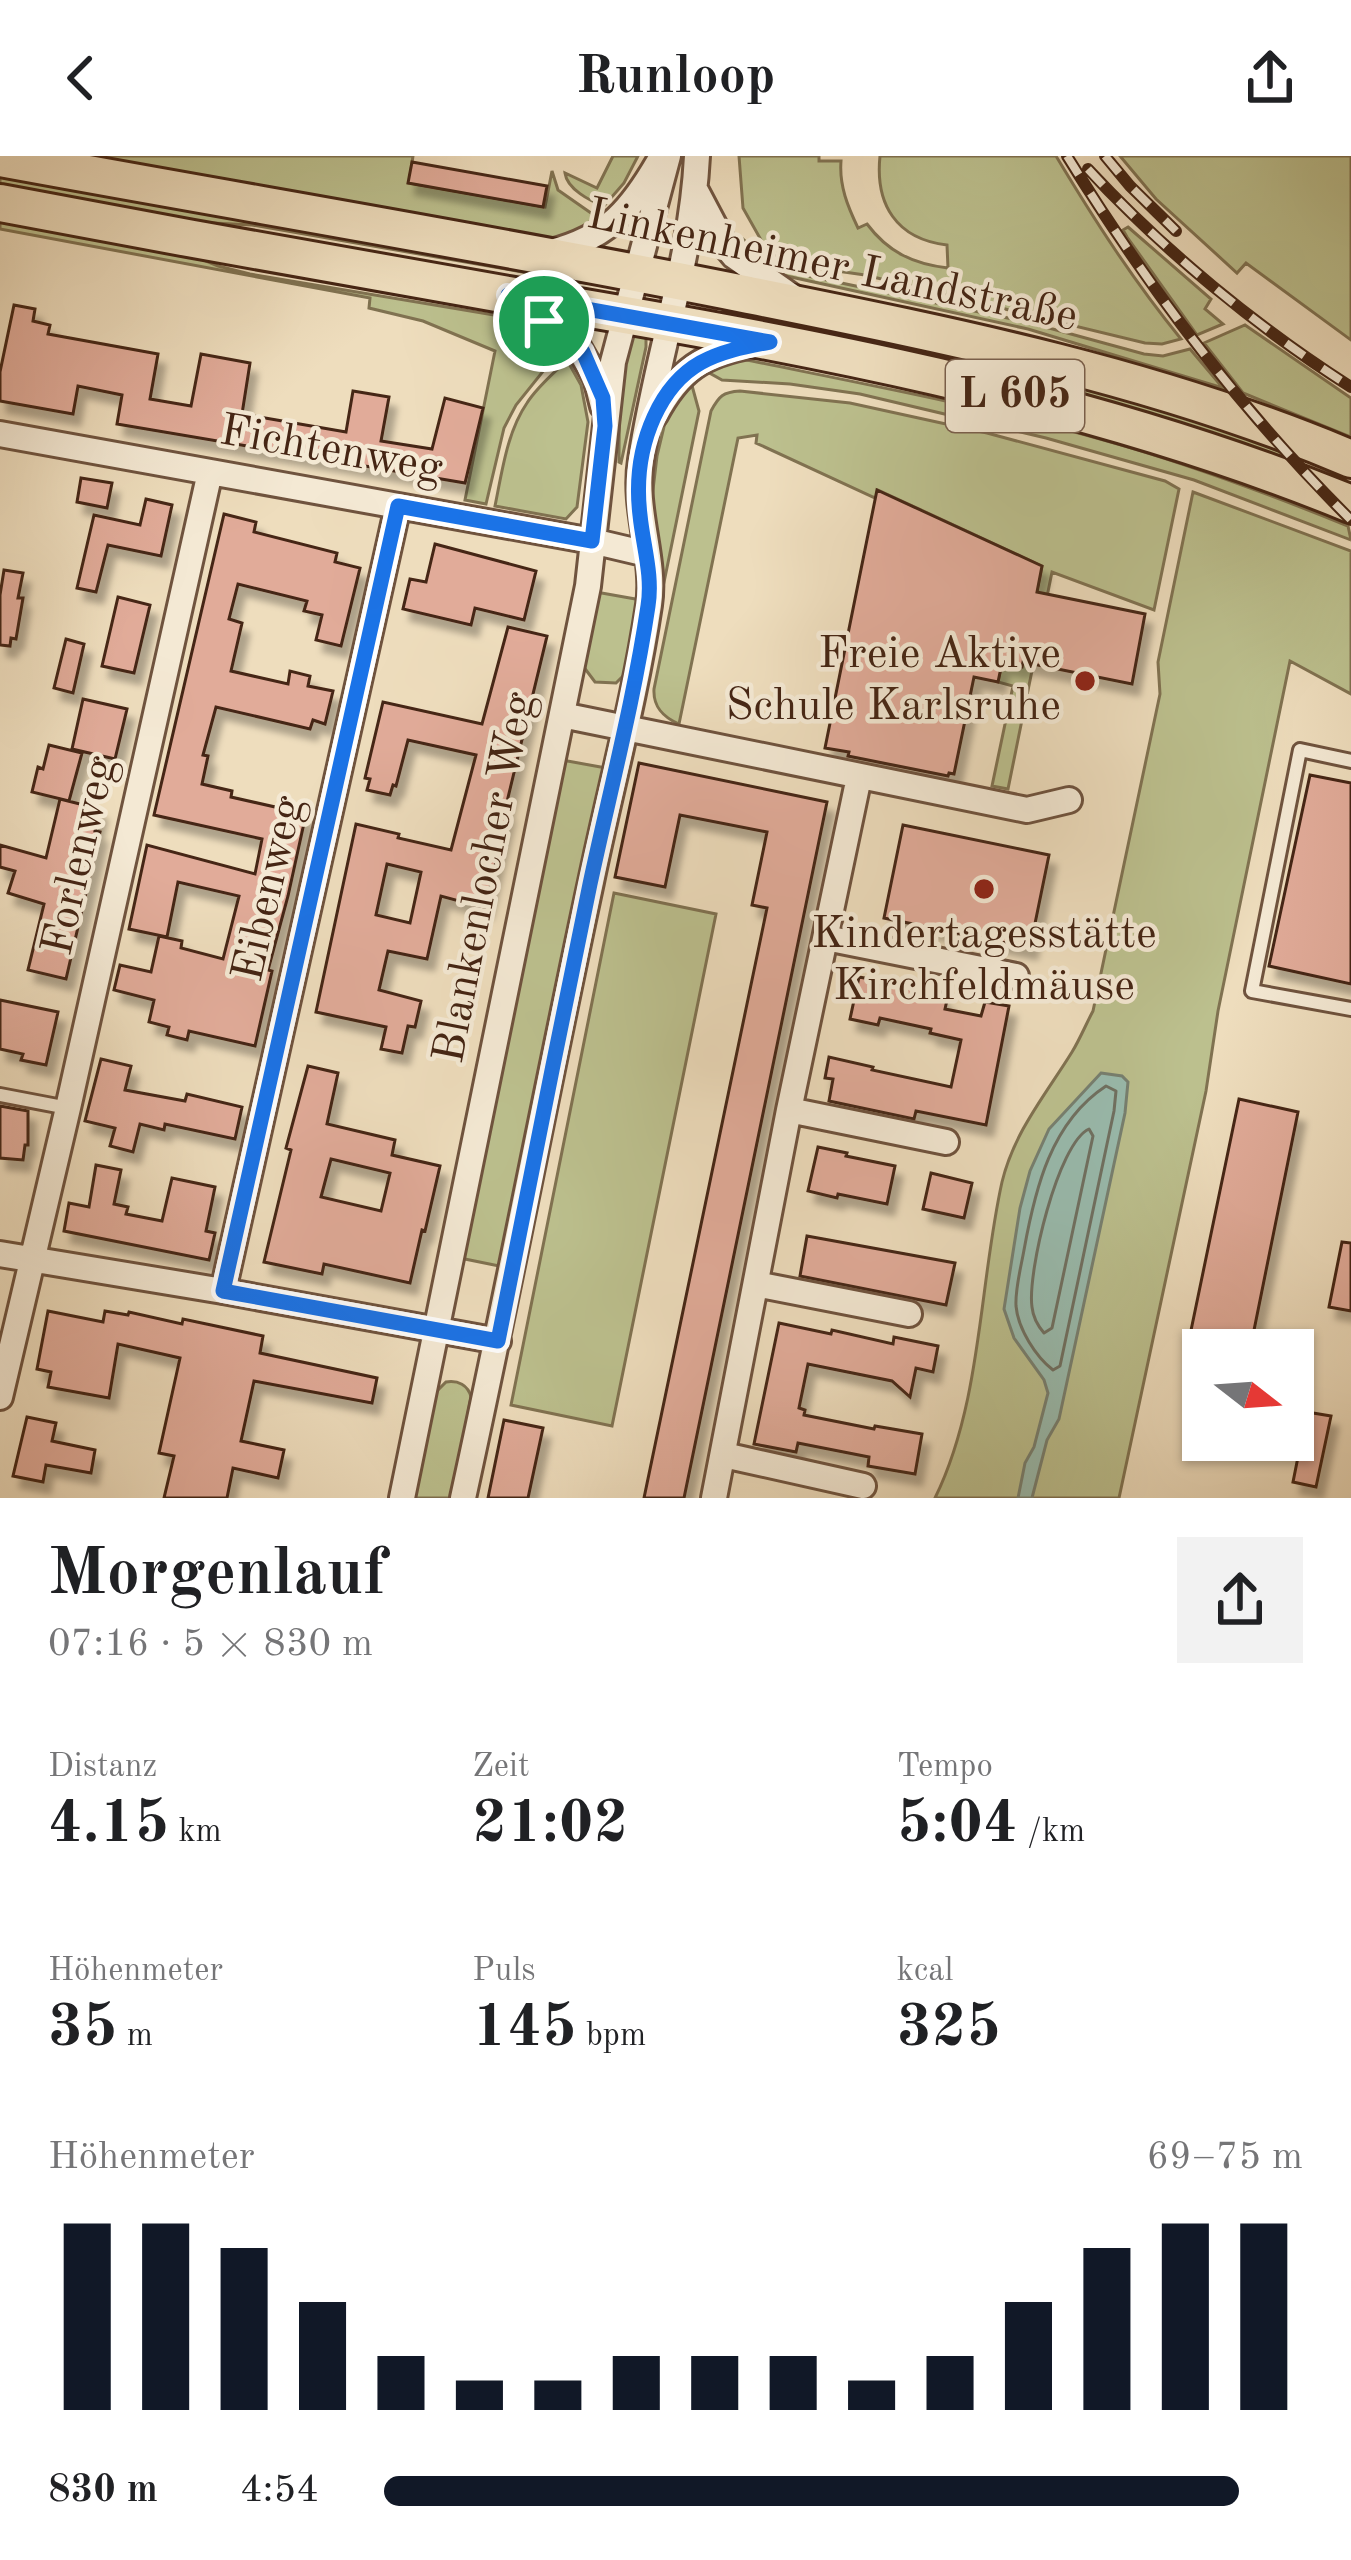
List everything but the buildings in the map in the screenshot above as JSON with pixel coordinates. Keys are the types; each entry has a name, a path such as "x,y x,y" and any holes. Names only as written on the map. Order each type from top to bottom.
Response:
{"main road":[{"name":"Linkenheimer Landstraße","path":"0,158 678,280 956,337 1139,385 1351,459"},
{"name":"Linkenheimer Landstraße","path":"0,203 626,315 956,382 1167,437 1351,504"}],"street":[{"path":"538,255 599,235 637,197 665,156"},
{"name":"Blankenlocher Weg","path":"402,1498 588,586 613,362 665,156"},
{"path":"464,1498 650,598 639,484 695,189 697,156"},
{"path":"695,189 734,256 806,306"},
{"path":"508,295 577,343 603,398 605,426"},
{"path":"645,440 663,401 688,370 725,350 770,342"},
{"name":"Fichtenweg","path":"0,434 647,554"},
{"name":"Forlenweg","path":"0,1397 210,472"},
{"name":"Eibenweg","path":"223,1291 398,506"},
{"path":"562,715 1027,810 1069,800"},
{"path":"714,1498 859,777"},
{"path":"826,938 1016,976"},
{"path":"789,1110 946,1142"},
{"path":"0,1254 498,1341"},
{"path":"756,1284 909,1314"},
{"path":"724,1455 863,1486"}],"lane":[{"path":"1351,761 1300,750 1252,991 1351,1009"},
{"path":"0,1095 68,1108"}],"green space":[{"path":"64,156 413,156 409,183 545,207 552,171 558,190 601,220 557,241"},
{"path":"613,156 638,156 624,183 604,206 580,194 567,179 565,173 597,188"},
{"path":"739,156 819,156 819,161 841,161 843,188 858,228 867,224 902,255 948,268 947,245 914,235 893,216 881,189 880,156 1056,156 1115,250 1181,339 1145,343 865,275 782,260 765,247 743,208"},
{"path":"1120,156 1351,156 1351,340 1246,263 1237,273 1156,199"},
{"path":"0,171 587,278 586,283 252,225 174,221 0,188"},
{"path":"0,216 199,258 250,274 528,322 565,344 516,405 504,428 486,504 465,500 495,351 423,321 369,308 370,298 0,229"},
{"path":"1128,227 1211,299 1205,309 1223,324 1197,335 1127,237 1123,230"},
{"path":"743,239 769,263 789,272 1027,322 1144,354 1163,356 1190,349 1223,388 1028,329 782,275 736,244"},
{"path":"759,321 1120,395 1271,442 1289,463"},
{"path":"1245,325 1351,398 1351,437 1243,393 1204,343"},
{"path":"633,334 646,335 646,347 621,463 621,397"},
{"path":"742,359 971,407 1138,450 1348,526 1351,540 1194,480 1046,438 860,394 722,380 706,371"},
{"path":"567,360 581,385 588,422 577,507 566,519 495,506 520,414"},
{"path":"691,382 699,411 661,597 652,498 657,456 668,410"},
{"path":"740,391 850,403 987,433 1165,481 1179,489 1154,610 1052,572 1008,789 992,786 1013,686 998,682 1002,663 1022,666 1042,566 878,490 873,497 756,443 757,435 738,438 679,724 660,711 654,689 711,411 722,396"},
{"path":"1193,492 1351,551 1351,694 1290,661 1206,1091 1119,1498 935,1498 971,1383 1007,1164 1093,1011 1160,694 1158,662"},
{"path":"596,592 641,600 630,669 616,683 595,682 583,666"},
{"path":"562,760 606,768 504,1267 460,1258"},
{"path":"614,893 716,914 612,1426 511,1405"},
{"path":"446,1382 462,1384 471,1397 452,1498 412,1498 435,1393"}],"water":[{"path":"1101,1073 1122,1076 1128,1082 1125,1113 1059,1419 1047,1440 1032,1498 1018,1498 1048,1393 1014,1338 1004,1309 1020,1208 1049,1129"}],"railway":[{"path":"1067,156 1198,346 1271,435 1351,520"},
{"path":"1105,156 1176,231"},
{"path":"1088,169 1213,286 1351,387"}],"place":[{"name":"Freie Aktive Schule Karlsruhe","path":"1085,681"},
{"name":"Kindertagesstätte Kirchfeldmäuse","path":"984,889"}],"route":[{"path":"508,295 770,342 725,350 688,370 663,401 645,440 640,514 650,598 498,1341 223,1291 398,506 592,541 605,426 603,398 577,343 544,321 508,295"}]}
